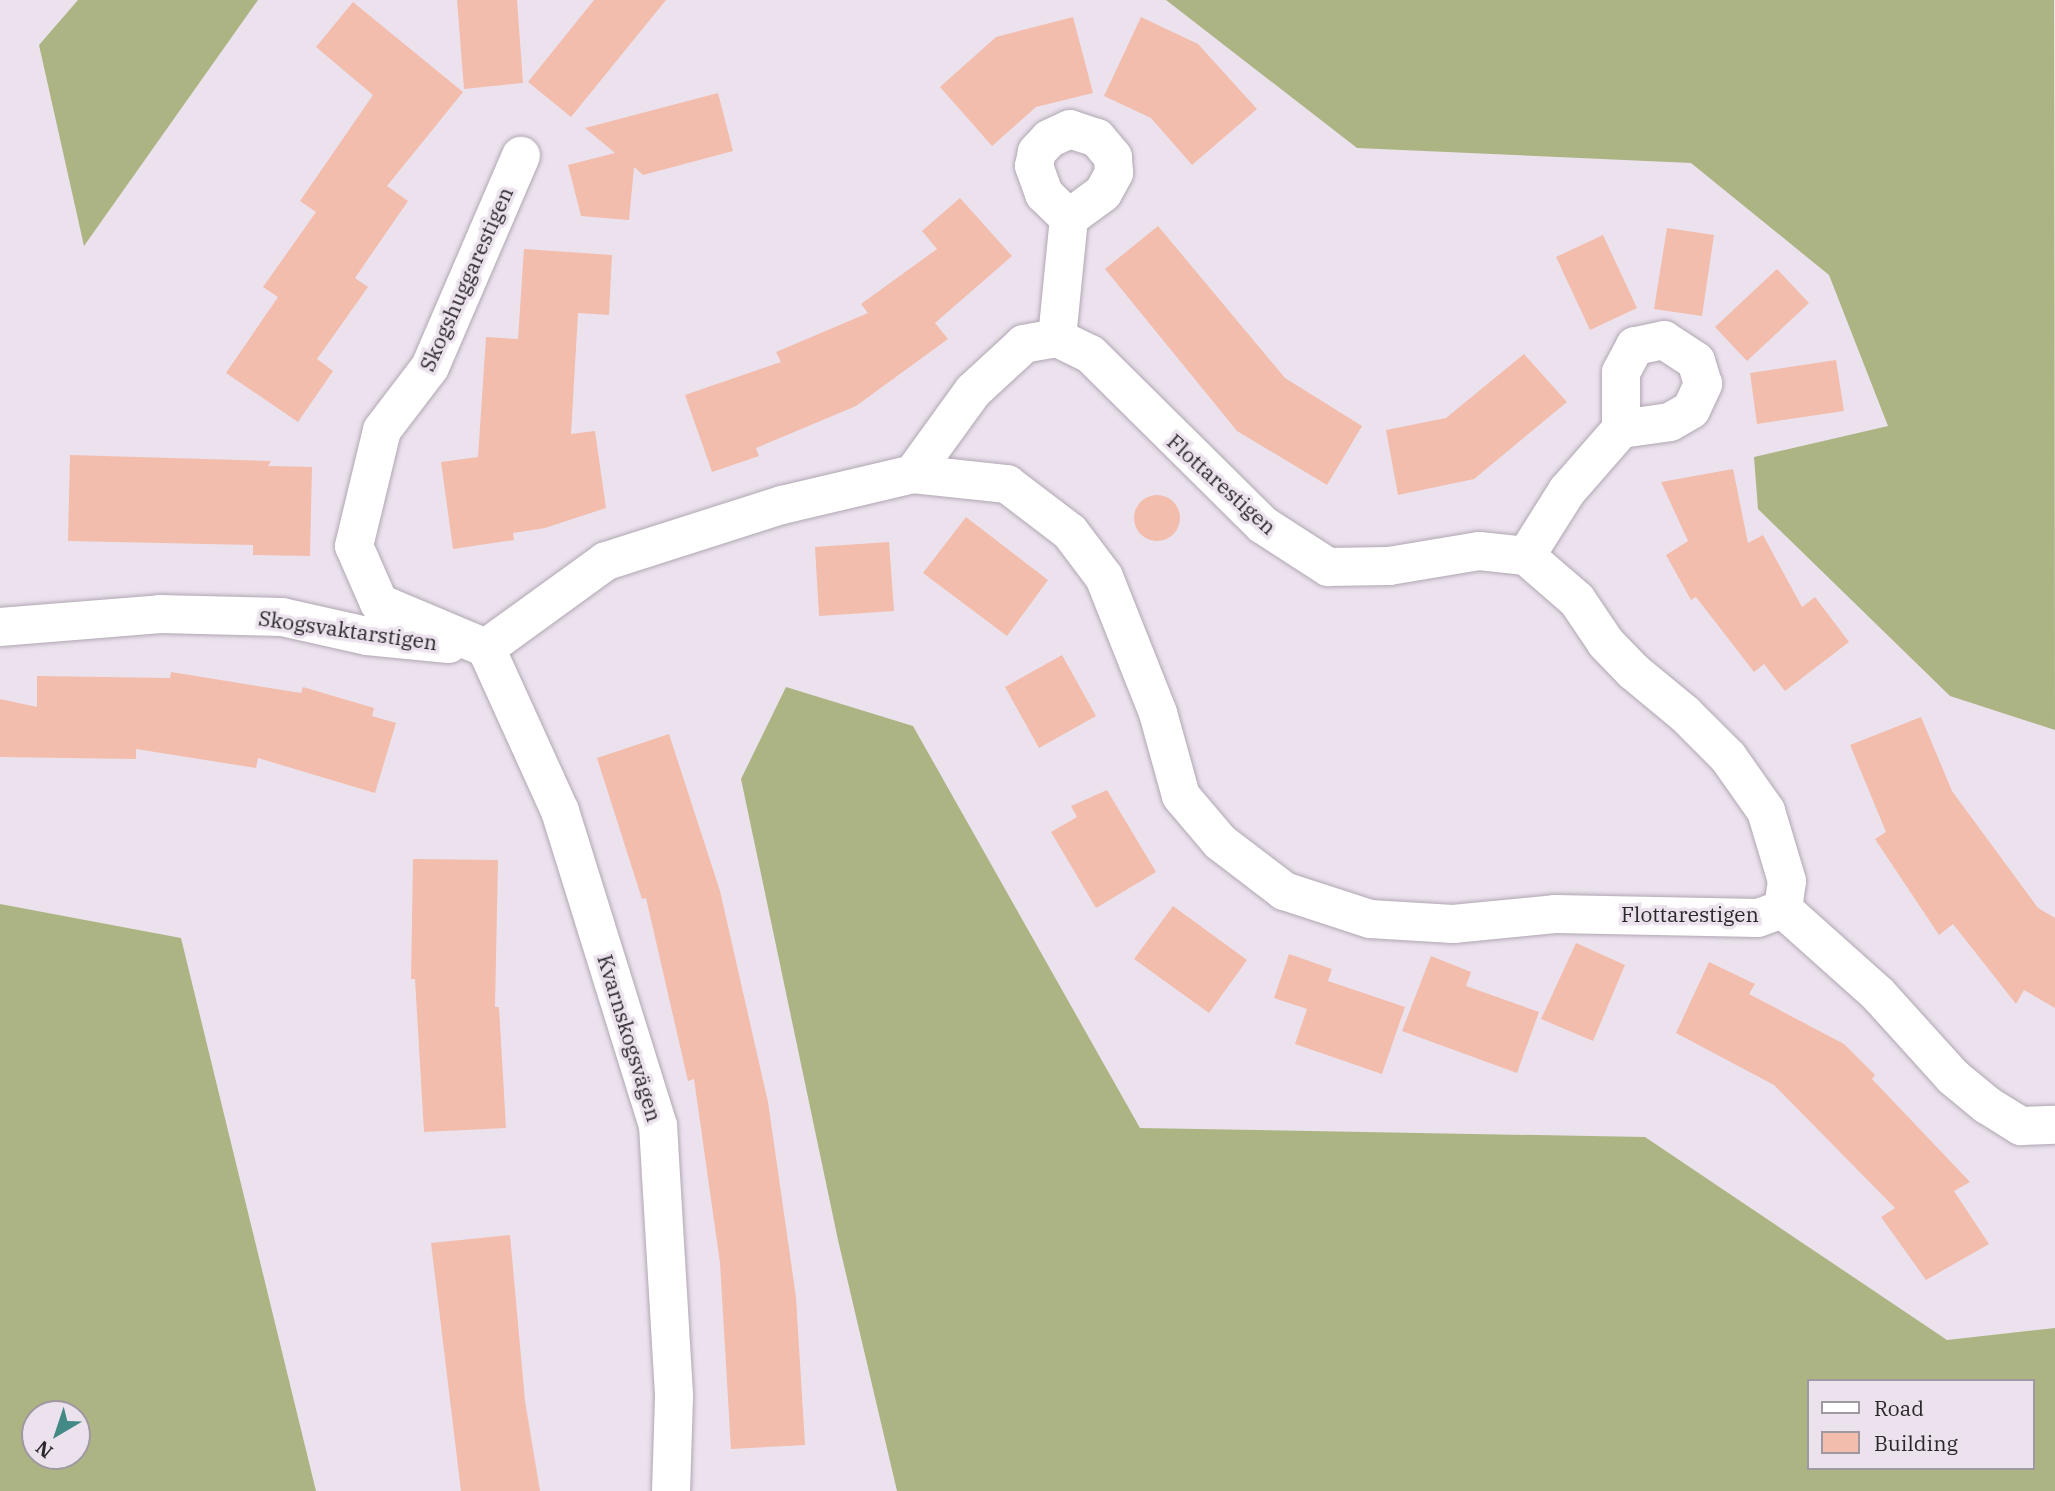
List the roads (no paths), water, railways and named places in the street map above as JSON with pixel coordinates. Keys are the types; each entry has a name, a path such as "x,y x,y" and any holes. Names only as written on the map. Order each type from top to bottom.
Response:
{"street":[{"name":"Skogshuggarestigen","path":"486,648 379,603 354,546 382,430 430,367 521,156"},
{"path":"913,474 973,391 1024,344 1057,338 1069,218"},
{"name":"Flottarestigen","path":"486,648 606,561 782,505 913,474 1007,484 1070,532 1104,578 1132,641 1181,796 1220,842 1284,891 1370,919 1454,924 1555,914 1758,918 1783,909 1787,881 1766,811 1728,758 1685,714 1633,671 1606,643 1577,600 1526,556 1479,551 1389,566 1328,567 1263,525 1090,354 1057,338"},
{"path":"1526,556 1567,491 1621,429"},
{"name":"Skogsvaktarstigen","path":"0,626 160,614 282,617 367,636 486,648"},
{"name":"Kvarnskogsvägen","path":"486,648 559,811 658,1125 674,1397 671,1491"},
{"path":"1783,909 1878,994 1953,1077 1987,1105 2021,1126 2055,1125"}]}
